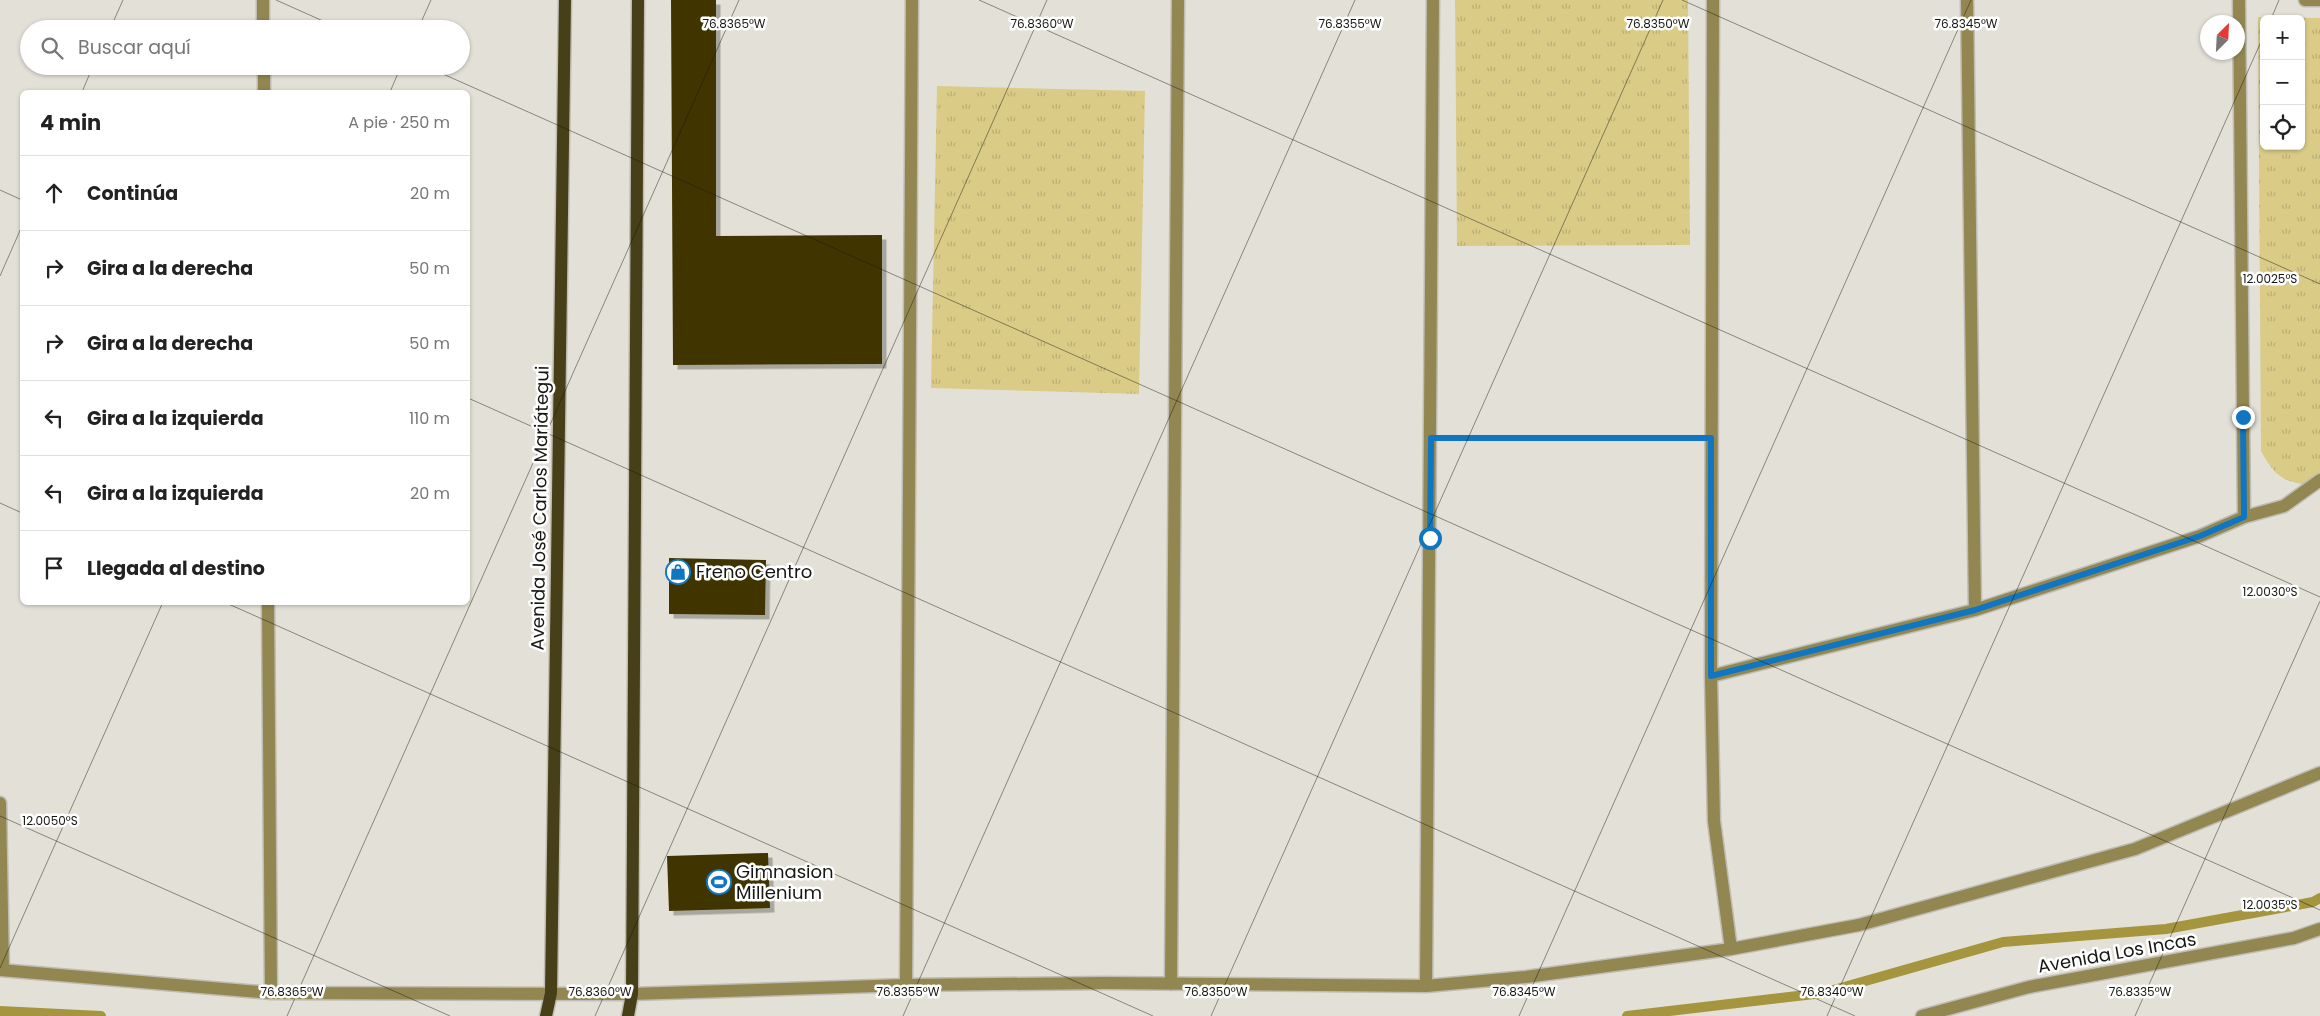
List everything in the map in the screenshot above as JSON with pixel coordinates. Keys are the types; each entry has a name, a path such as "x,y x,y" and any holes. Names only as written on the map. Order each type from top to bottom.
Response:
{"main road":[{"name":"Avenida José Carlos Mariátegui","path":"546,1016 551,993 565,0"},
{"path":"628,1016 632,994 638,0"}],"street":[{"path":"263,0 263,20"},
{"path":"906,985 912,0"},
{"path":"1171,984 1178,0"},
{"path":"1426,986 1431,438 1432,0"},
{"path":"1713,0 1711,676 1714,821 1731,949"},
{"path":"1967,0 1975,610"},
{"path":"2239,0 2244,517"},
{"path":"2305,0 2320,0"},
{"path":"264,75 264,90"},
{"path":"1711,676 1975,610 2200,536 2244,517 2284,506 2320,480"},
{"path":"268,605 271,993"},
{"path":"0,803 1,970 271,993 632,994 906,985 1171,984 1426,986 1526,977 1731,949 1859,925 2135,849 2320,773"},
{"name":"Avenida Los Incas","path":"1922,1016 2029,987 2294,938 2320,929"}],"path":[{"path":"1431,438 1711,438"}],"green space":[{"path":"1455,0 1688,0 1690,245 1457,246"},
{"path":"2258,17 2260,17 2260,150 2305,150 2305,18 2320,18 2320,477 2311,485 2301,484 2286,480 2270,466 2261,451"},
{"path":"937,86 1145,91 1139,394 931,388"}],"building":[{"path":"671,0 716,0 716,236 882,235 882,364 673,365"},
{"path":"669,558 766,560 765,615 669,614"},
{"name":"Gimnasion Millenium","path":"768,853 770,908 669,911 667,856"}],"waterway":[{"path":"1627,1016 1823,993 2003,942 2166,929 2313,902 2320,898"},
{"path":"0,1011 101,1016"}],"place":[{"name":"Freno Centro","path":"678,572"},
{"name":"Gimnasion Millenium","path":"719,882"}],"route":[{"path":"1430,538 1431,438 1711,438 1711,676 1975,610 2200,536 2244,517 2243,417"}]}
